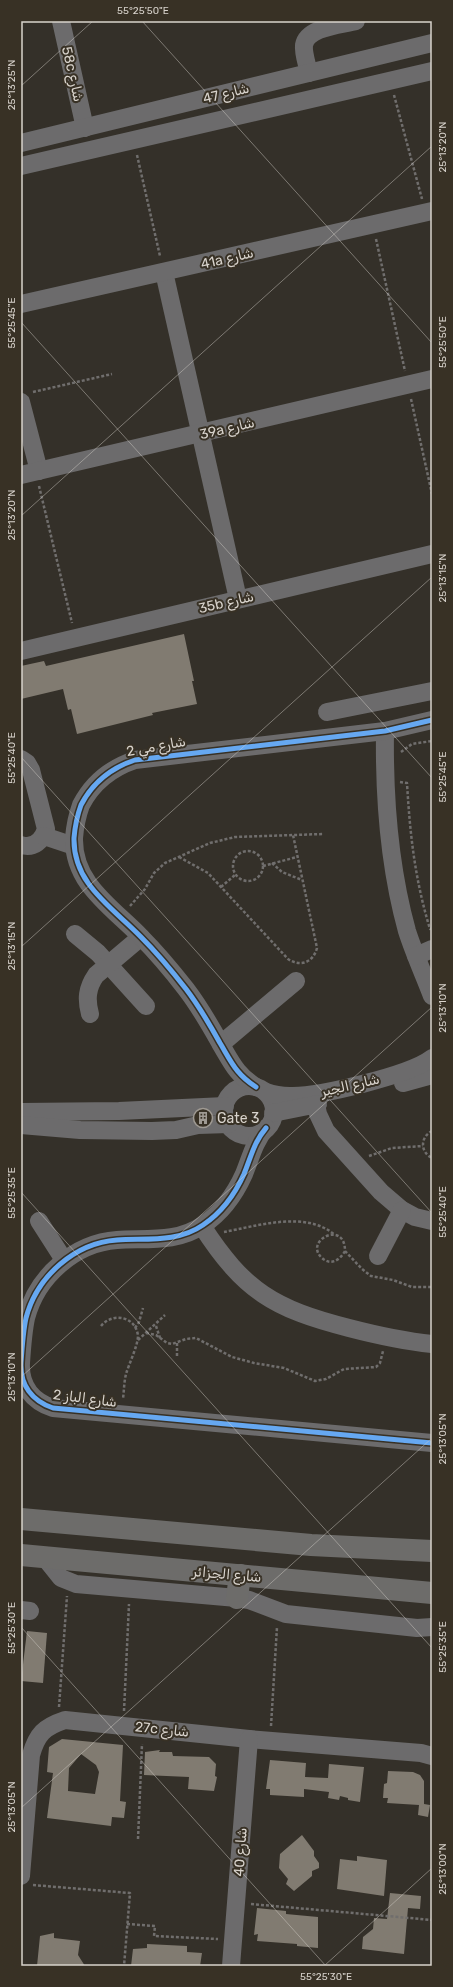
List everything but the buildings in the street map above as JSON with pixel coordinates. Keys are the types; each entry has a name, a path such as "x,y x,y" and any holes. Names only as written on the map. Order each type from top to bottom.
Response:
{"main road":[{"path":"21,1506 44,1521"},
{"path":"21,1519 311,1545 432,1551"},
{"name":"شارع الجزائر","path":"21,1556 432,1593"},
{"path":"237,1598 240,1575"}],"street":[{"name":"58c شارع","path":"61,21 85,128"},
{"path":"309,73 304,48 306,38 309,34 318,30 356,21"},
{"name":"شارع 47","path":"21,143 432,43"},
{"name":"شارع 47","path":"21,166 432,71"},
{"name":"41a شارع","path":"21,304 429,212"},
{"path":"164,272 238,599"},
{"name":"39a شارع","path":"32,473 432,378"},
{"path":"25,397 32,473"},
{"name":"35b شارع","path":"21,650 432,554"},
{"path":"327,712 432,691"},
{"path":"366,705 377,732 389,838 401,906 424,952 432,996"},
{"name":"شارع مي 2","path":"261,1090 243,1078 232,1066 221,1044 187,990 141,937 98,897 84,879 79,868 74,846 75,826 82,804 95,784 107,774 120,765 135,760 377,732 432,720"},
{"path":"21,759 27,764 30,770 44,829 38,843 31,846 21,845"},
{"path":"44,829 75,826"},
{"path":"44,829 74,846"},
{"path":"75,934 91,946 109,964 146,1006"},
{"path":"90,1014 87,998 91,982 109,964 141,937"},
{"path":"221,1044 296,981"},
{"name":"شارع الجير","path":"261,1090 290,1096 315,1094 398,1073 417,1067 432,1058"},
{"path":"232,1066 225,1116 244,1143 249,1157"},
{"name":"شارع الجير","path":"270,1121 316,1104 432,1075"},
{"path":"21,1112 92,1112 179,1108 198,1102 227,1100 244,1087 261,1090 272,1102 270,1121 251,1135 232,1128 194,1126 176,1130 80,1130 21,1125"},
{"path":"316,1104 318,1114 326,1131 391,1202 415,1217 432,1222"},
{"path":"176,1130 182,1117 179,1108"},
{"name":"شارع الباز 2","path":"270,1121 256,1142 249,1157 244,1174 233,1194 205,1231 160,1239 116,1240 100,1243 75,1253 64,1260 42,1284 26,1317 21,1371 23,1390 37,1401 52,1408 432,1443"},
{"path":"378,1256 402,1210"},
{"path":"39,1221 64,1260"},
{"path":"205,1231 234,1270 263,1295 280,1305 316,1320 386,1338 432,1344"},
{"path":"45,1558 55,1572 68,1582 237,1598 249,1600 278,1613 417,1628 432,1627"},
{"name":"27c شارع","path":"25,1880 31,1755 34,1742 42,1732 57,1722 65,1720 78,1720 249,1739 421,1753 432,1756"},
{"name":"شارع 40","path":"231,1966 249,1739"}],"path":[{"path":"390,81 429,212"},
{"path":"130,142 133,156 138,155 164,272"},
{"path":"373,225 432,494"},
{"path":"25,397 112,374"},
{"path":"32,473 75,638"},
{"path":"399,754 412,744 432,741"},
{"path":"397,776 400,782 407,783 413,858 422,904 430,929 432,928"},
{"path":"119,916 139,897 159,868 210,843 229,838 324,834"},
{"path":"179,857 204,869 288,959 299,964 311,960 317,948 293,835"},
{"path":"243,852 257,854 262,861 263,866 261,875 253,881 243,881 235,875 232,866 233,861 243,852"},
{"path":"263,866 298,857"},
{"path":"272,864 282,872 302,880"},
{"path":"221,888 235,875"},
{"path":"432,1131 425,1136 423,1146 426,1154 432,1158"},
{"path":"353,1162 385,1150 423,1146"},
{"path":"205,1231 274,1223 296,1222 316,1224 336,1235 345,1244 345,1251 342,1257 337,1261 330,1262 324,1260 319,1255 319,1242 323,1237 336,1235"},
{"path":"345,1251 371,1276 388,1279 412,1287 432,1287"},
{"path":"135,1328 139,1322 143,1308"},
{"path":"137,1341 165,1315"},
{"path":"101,1326 108,1319 119,1317 128,1321 135,1328 137,1341 126,1375 121,1415"},
{"path":"156,1326 160,1338"},
{"path":"146,1333 151,1333 167,1343 177,1344 186,1339 196,1338 232,1357 254,1363 284,1368 315,1381 326,1379 344,1369 376,1367 380,1363 386,1338"},
{"path":"177,1344 177,1356"},
{"path":"57,1722 68,1582"},
{"path":"124,1725 129,1588"},
{"path":"270,1740 278,1613"},
{"path":"138,1839 142,1727"},
{"path":"25,1880 130,1893 124,1966"},
{"path":"236,1902 432,1920"},
{"path":"127,1924 154,1926 154,1936 233,1939"}],"cycle path":[{"path":"256,1087 235,1068 200,1009 170,969 153,949 96,894 87,882 80,869 75,854 74,838 76,821 81,805 91,789 104,777 118,767 135,760 385,731 432,720"},
{"path":"266,1128 256,1144 244,1174 232,1196 222,1209 203,1225 183,1235 172,1237 101,1242 73,1255 60,1264 39,1289 31,1303 26,1318 23,1334 21,1363 21,1371 25,1385 33,1396 39,1401 53,1408 432,1443"}],"place":[{"name":"Gate 3","path":"203,1118"}]}
